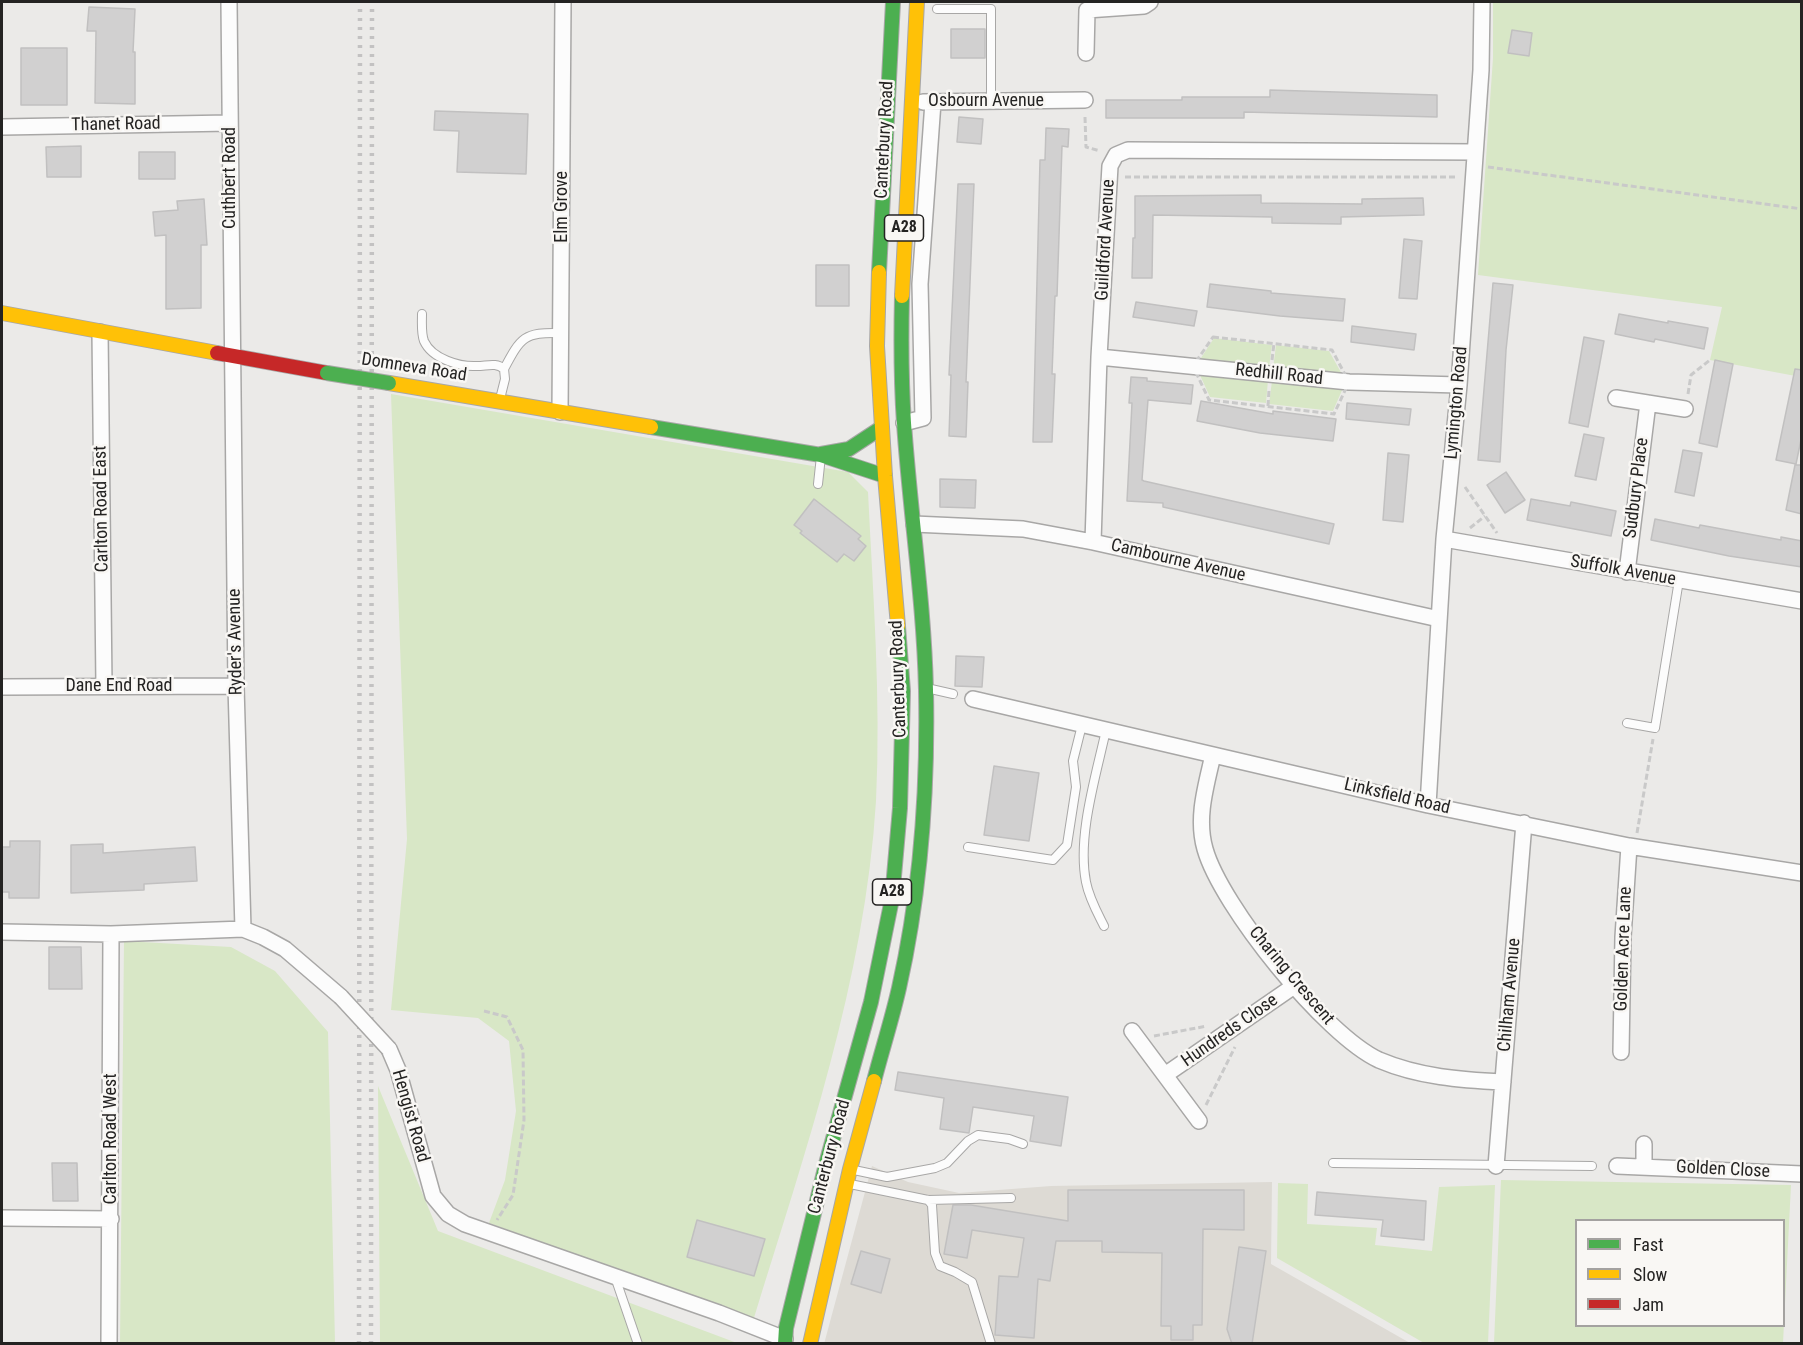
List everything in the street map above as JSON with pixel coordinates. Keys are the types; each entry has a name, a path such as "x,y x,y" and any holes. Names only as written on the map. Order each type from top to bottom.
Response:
{"main road":[{"name":"Canterbury Road","path":"810,1344 835,1181 891,899 900,808 903,691 881,428 878,334 880,231 893,2"},
{"name":"Canterbury Road","path":"785,1342 786,1328 838,1166 899,989 915,902 925,809 926,689 904,423 901,343 904,232 917,2"},
{"name":"Domneva Road","path":"2,313 389,383 821,454 885,477"},
{"name":"Domneva Road","path":"821,454 849,449 881,428"}],"street":[{"name":"Cuthbert Road","path":"230,2 232,355"},
{"name":"Elm Grove","path":"560,412 563,2"},
{"path":"1086,53 1087,10 1144,6 1150,2"},
{"name":"Lymington Road","path":"1428,805 1444,539 1460,385 1481,70 1482,2"},
{"name":"Osbourn Avenue","path":"888,99 933,102 1085,100"},
{"path":"904,423 923,418 920,284 933,102"},
{"name":"Thanet Road","path":"2,127 230,123"},
{"name":"Guildford Avenue","path":"1093,542 1099,357 1110,166 1116,155 1128,150 1474,164"},
{"name":"Carlton Road East","path":"100,332 104,686"},
{"name":"Ryder's Avenue","path":"232,355 236,686 243,929"},
{"name":"Redhill Road","path":"1099,357 1348,382 1460,385"},
{"path":"1616,398 1685,409"},
{"name":"Sudbury Place","path":"1627,572 1648,403"},
{"name":"Cambourne Avenue","path":"914,524 1023,529 1093,542 1439,619"},
{"name":"Suffolk Avenue","path":"1444,539 1802,601"},
{"name":"Dane End Road","path":"2,687 236,686"},
{"name":"Linksfield Road","path":"973,699 994,711 1106,730 1428,805 1632,846 1802,873"},
{"name":"Charing Crescent","path":"1213,755 1202,801 1205,849 1229,898 1294,986 1336,1030 1377,1059 1412,1072 1458,1080 1503,1082"},
{"name":"Chilham Avenue","path":"1496,1166 1524,823"},
{"name":"Golden Acre Lane","path":"1621,1052 1623,937 1632,846"},
{"name":"Hengist Road","path":"2,932 111,934 243,929 263,937 285,949 341,997 389,1049 398,1070 433,1196 448,1214 465,1224 719,1313 785,1342"},
{"name":"Carlton Road West","path":"109,1344 111,934"},
{"name":"Hundreds Close","path":"1165,1076 1294,986"},
{"name":"Hundreds Close","path":"1132,1031 1199,1121"},
{"path":"1644,1144 1644,1167"},
{"name":"Golden Close","path":"1617,1166 1802,1174"},
{"path":"2,1218 111,1219"}],"lane":[{"path":"936,9 991,9 991,102"},
{"path":"422,314 422,335 425,343 435,354 458,364 473,366 495,364 504,369"},
{"path":"500,401 505,379 504,369 519,344 526,337 536,333 561,333"},
{"path":"818,484 821,454"},
{"path":"1627,723 1655,728 1679,580"},
{"path":"926,689 953,694"},
{"path":"968,847 1053,860 1067,845 1077,786 1073,761 1082,725"},
{"path":"1104,926 1086,884 1084,865 1087,825 1106,730"},
{"path":"838,1166 887,1177 935,1168 947,1163 968,1141 978,1136 1009,1139 1023,1144"},
{"path":"1333,1163 1592,1166"},
{"path":"835,1181 928,1200 1011,1198"},
{"path":"928,1200 932,1205 935,1253 940,1266 972,1282 991,1344"},
{"path":"615,1276 638,1344"}],"path":[{"path":"1085,100 1086,147 1116,155"},
{"path":"1110,177 1474,164 1802,209"},
{"path":"1685,409 1691,375 1710,360"},
{"path":"1452,468 1509,551"},
{"path":"1632,846 1655,728"},
{"path":"484,1011 507,1017 523,1050 524,1120 513,1195 490,1232"}],"shaded area":[{"path":"872,1166 908,1182 959,1193 1051,1186 1272,1182 1271,1264 1410,1343 824,1344"}],"green space":[{"path":"1493,2 1801,2 1801,377 1710,360 1722,307 1478,275 1493,58"},
{"path":"1214,338 1272,345 1269,368 1199,361"},
{"path":"1276,345 1329,351 1343,376 1273,369"},
{"path":"1199,373 1268,380 1266,403 1210,397"},
{"path":"1272,381 1343,388 1333,411 1269,404"},
{"path":"391,394 848,472 868,492 878,724 876,801 870,868 846,1000 830,1065 753,1321 489,1223 505,1180 516,1111 509,1041 478,1018 391,1010 407,839"},
{"path":"124,941 231,947 275,971 328,1032 335,1343 120,1344"},
{"path":"378,1086 438,1231 737,1343 380,1343"},
{"path":"1501,1180 1791,1185 1785,1303 1785,1219 1575,1219 1575,1327 1784,1327 1783,1343 1494,1343"},
{"path":"1278,1183 1308,1184 1307,1224 1377,1228 1375,1245 1432,1251 1439,1187 1495,1185 1488,1343 1424,1343 1277,1258"}],"building":[{"path":"89,7 135,9 133,52 135,52 135,104 95,103 96,31 87,31"},
{"path":"951,29 985,29 985,58 951,58"},
{"path":"1512,30 1532,33 1529,56 1508,53"},
{"path":"21,48 67,48 67,105 21,105"},
{"path":"1270,90 1437,95 1437,117 1244,112 1244,118 1106,118 1106,100 1270,97"},
{"path":"435,111 528,114 526,174 457,172 459,131 434,130"},
{"path":"959,117 983,119 981,144 957,142"},
{"path":"1046,128 1069,129 1068,147 1062,146 1052,374 1055,374 1052,442 1033,442 1040,160 1045,160"},
{"path":"81,146 81,177 47,177 46,147"},
{"path":"139,152 175,152 175,179 139,179"},
{"path":"958,184 974,184 966,437 949,436 951,375 949,375"},
{"path":"1261,195 1261,203 1362,204 1362,199 1423,198 1424,215 1341,217 1341,224 1272,223 1272,217 1153,215 1152,278 1132,278 1135,196"},
{"path":"204,199 207,245 201,245 201,308 166,309 166,235 155,236 153,212 178,210 177,201"},
{"path":"1404,239 1422,241 1417,299 1399,298"},
{"path":"816,265 849,265 849,306 816,306"},
{"path":"1493,283 1513,285 1506,350 1500,462 1478,460"},
{"path":"1210,284 1271,291 1271,293 1345,299 1343,321 1207,307"},
{"path":"1136,302 1197,311 1194,326 1133,317"},
{"path":"1619,314 1708,328 1704,349 1615,334"},
{"path":"1352,326 1416,334 1414,350 1351,342"},
{"path":"1584,337 1604,341 1588,427 1569,423"},
{"path":"1715,360 1733,364 1717,447 1699,443"},
{"path":"1795,369 1802,370 1802,435 1796,464 1776,460"},
{"path":"1131,377 1147,378 1147,381 1193,385 1191,404 1148,400 1142,480 1334,524 1329,544 1163,507 1163,503 1127,501 1132,403 1129,403"},
{"path":"1201,401 1273,414 1273,411 1336,419 1333,441 1260,433 1197,421"},
{"path":"1347,403 1411,409 1409,425 1346,419"},
{"path":"1584,434 1604,438 1596,480 1575,476"},
{"path":"1683,450 1702,453 1694,496 1675,492"},
{"path":"1388,453 1409,455 1403,522 1383,520"},
{"path":"1795,465 1802,465 1802,514 1786,510"},
{"path":"1506,472 1525,500 1505,513 1487,485"},
{"path":"940,479 976,480 975,508 940,507"},
{"path":"814,499 861,536 858,539 866,546 854,561 844,554 837,562 800,533 802,531 794,525"},
{"path":"1531,499 1570,506 1571,502 1616,511 1611,536 1527,520"},
{"path":"1655,519 1699,528 1700,525 1781,540 1781,537 1802,541 1802,567 1729,556 1651,540"},
{"path":"956,656 984,657 982,687 955,686"},
{"path":"994,766 1039,773 1029,841 984,835"},
{"path":"10,841 40,841 39,898 9,898 9,892 2,892 2,847 10,847"},
{"path":"103,844 103,853 195,847 197,881 144,884 144,890 71,893 71,845"},
{"path":"49,947 81,947 82,989 49,989"},
{"path":"898,1072 1068,1097 1061,1146 1030,1141 1034,1116 973,1107 969,1133 940,1129 944,1098 895,1090"},
{"path":"52,1163 77,1163 78,1201 53,1201"},
{"path":"1068,1190 1244,1190 1244,1230 1203,1229 1202,1325 1193,1325 1193,1340 1171,1340 1171,1326 1161,1326 1162,1253 1102,1252 1102,1241 1056,1241 1050,1281 1038,1279 1034,1338 995,1335 999,1276 1018,1277 1024,1238 972,1230 967,1258 944,1254 953,1205 971,1205 1068,1221"},
{"path":"1317,1192 1426,1201 1424,1240 1381,1236 1383,1220 1315,1215"},
{"path":"697,1220 765,1239 754,1276 687,1257"},
{"path":"1239,1247 1266,1251 1252,1344 1232,1344 1227,1329"},
{"path":"861,1251 890,1259 881,1293 851,1284"}],"railway":[{"path":"359,1344 360,2"},
{"path":"371,1344 372,2"}],"traffic: fast":[{"path":"879,272 893,2"},
{"path":"874,1081 907,951 922,840 926,765 925,657 903,407 902,296"},
{"path":"327,373 389,383"},
{"path":"651,427 821,455 885,476"},
{"path":"821,454 849,449 881,428"},
{"path":"785,1344 786,1328 826,1164 871,1002 892,899 900,808 903,691 898,626"}],"traffic: slow":[{"path":"902,296 917,2"},
{"path":"879,272 877,346 898,626"},
{"path":"2,313 217,353"},
{"path":"389,383 651,427"},
{"path":"810,1344 850,1169 874,1081"}],"traffic: jam":[{"path":"217,353 327,373"}]}
